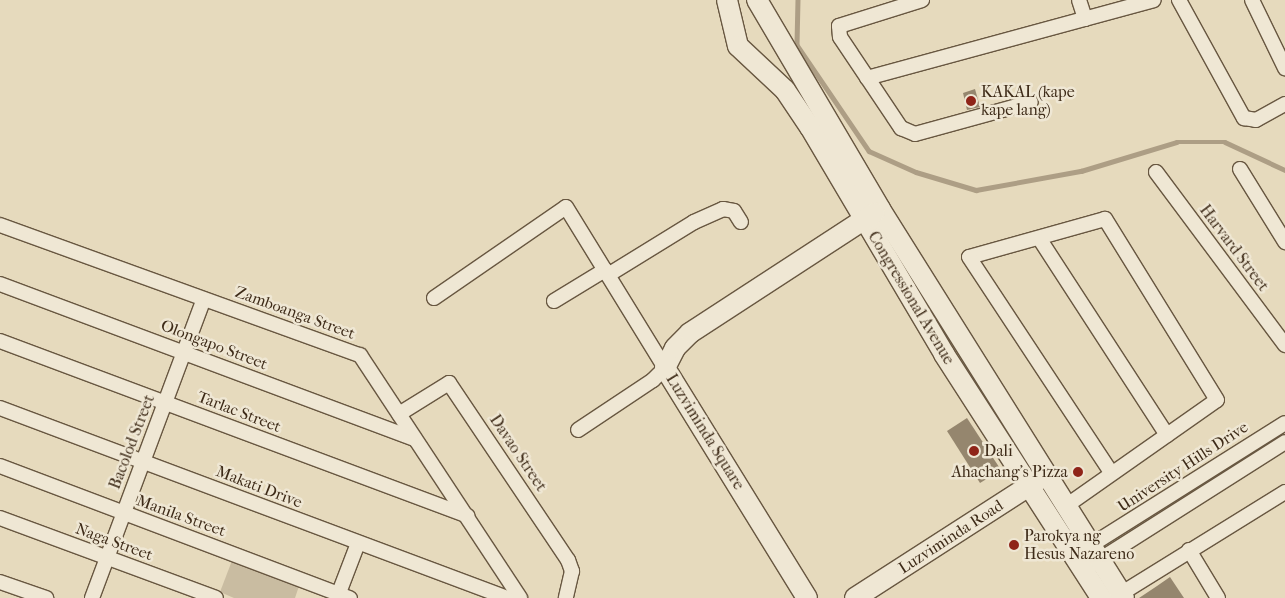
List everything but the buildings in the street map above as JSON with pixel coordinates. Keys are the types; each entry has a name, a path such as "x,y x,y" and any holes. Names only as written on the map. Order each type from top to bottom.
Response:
{"main road":[{"name":"Congressional Avenue","path":"727,0 738,46 786,90 862,220 1028,487 1078,563 1115,597"},
{"name":"Congressional Avenue","path":"757,0 880,210 1096,553 1115,597"},
{"name":"Luzviminda Square","path":"807,598 665,368 675,348 690,333 880,210"},
{"name":"Luzviminda Road","path":"856,598 1046,476"}],"street":[{"path":"922,0 839,26 840,37 900,128 915,134 1031,102"},
{"path":"1079,0 1085,19"},
{"path":"867,78 1154,0"},
{"path":"1179,0 1244,118 1256,120 1285,104"},
{"path":"1252,0 1285,68"},
{"path":"1240,170 1285,242"},
{"name":"Harvard Street","path":"1156,172 1285,345"},
{"path":"434,298 566,207 665,368 653,380 578,430"},
{"path":"554,301 694,222 723,210 734,211 741,222"},
{"path":"1066,506 1111,472 1217,400 1105,219 969,257 1111,472"},
{"name":"Zamboanga Street","path":"0,225 360,355 520,598"},
{"path":"1039,238 1167,435"},
{"name":"Olongapo Street","path":"0,284 415,439"},
{"name":"Bacolod Street","path":"92,598 204,299"},
{"name":"Tarlac Street","path":"0,341 466,516"},
{"name":"Davao Street","path":"399,414 449,383 568,560 572,571 566,598"},
{"name":"Makati Drive","path":"0,408 507,598"},
{"name":"University Hills Drive","path":"1096,553 1285,423"},
{"name":"University Hills Drive","path":"1078,563 1285,442"},
{"name":"Manila Street","path":"0,466 342,597"},
{"path":"1115,597 1285,492"},
{"name":"Naga Street","path":"0,518 216,598"},
{"path":"342,597 358,543"},
{"path":"1189,550 1218,598"},
{"path":"0,582 46,598"}],"shaded area":[{"path":"233,558 300,583 295,598 234,598 220,592"}],"waterway":[{"path":"798,0 797,45 869,151 916,172 976,190 1081,171 1177,142 1225,142 1285,170"}],"place":[{"name":"KAKAL (kape kape lang)","path":"971,101"},
{"name":"Dali","path":"974,451"},
{"name":"Ahachang's Pizza","path":"1078,472"},
{"name":"Parokya ng Hesus Nazareno","path":"1014,545"}]}
